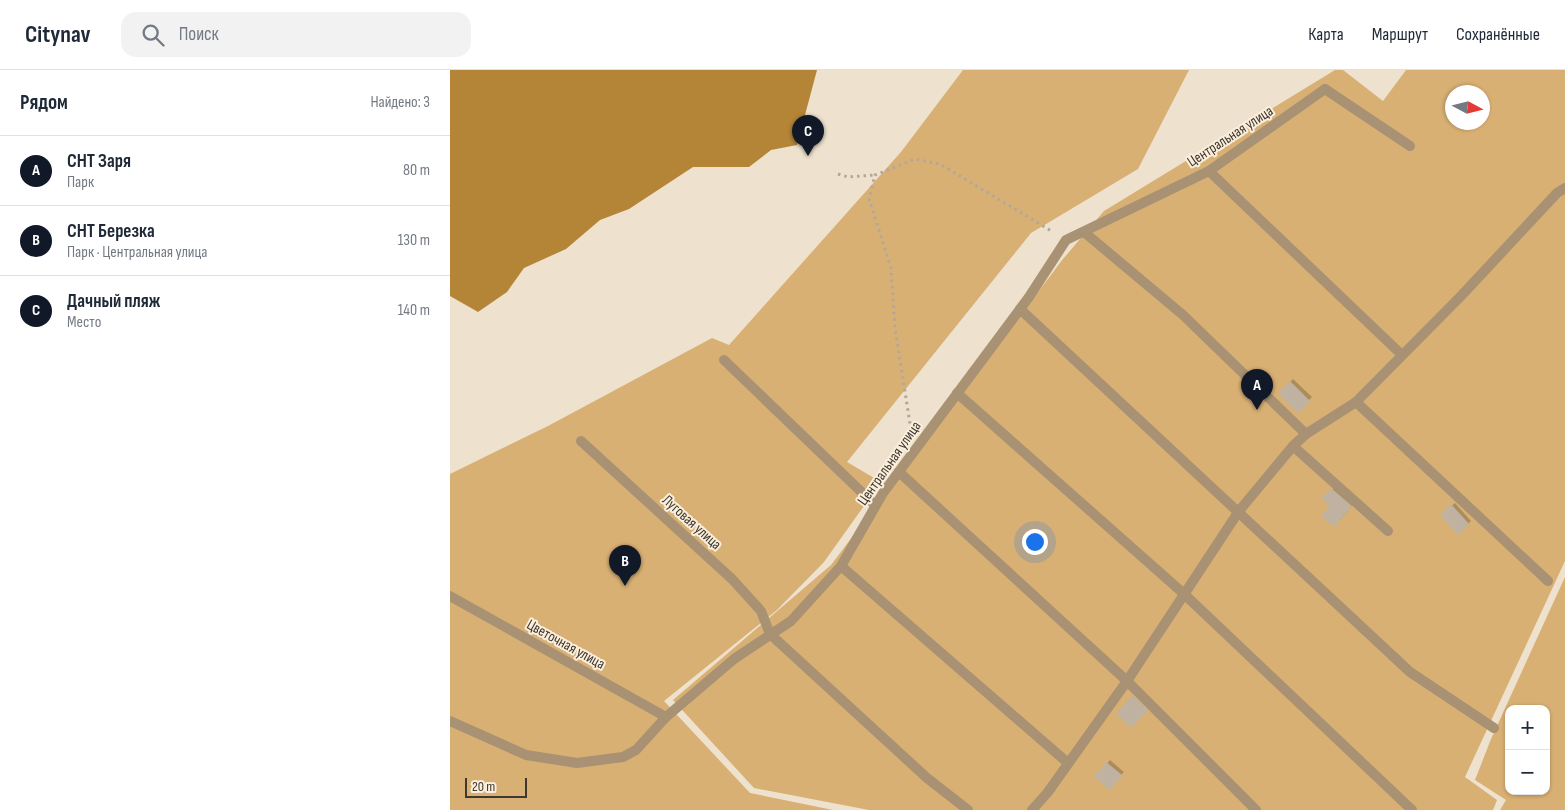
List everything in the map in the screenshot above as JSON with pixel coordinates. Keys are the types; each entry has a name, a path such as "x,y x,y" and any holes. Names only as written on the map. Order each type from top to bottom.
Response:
{"street":[{"name":"Центральная улица","path":"450,721 526,755 577,763 623,757 636,750 666,718 734,659 791,621 841,566 875,505 1020,309 1066,240 1208,171 1326,89 1410,146"},
{"path":"1208,171 1402,355"},
{"path":"1032,810 1048,792 1127,681 1238,511 1293,446 1306,434 1356,402 1557,193 1565,188"},
{"path":"1084,232 1183,315 1306,434"},
{"path":"1020,309 1410,672 1494,728"},
{"path":"724,360 875,505"},
{"path":"957,393 1183,593 1412,810"},
{"path":"1356,402 1548,581"},
{"name":"Луговая улица","path":"581,442 732,579 761,611 770,634"},
{"path":"1293,446 1388,531"},
{"path":"899,472 1127,681 1256,810"},
{"path":"841,566 1068,763"},
{"name":"Цветочная улица","path":"450,596 666,718"},
{"path":"770,634 927,778 968,810"}],"path":[{"path":"838,174 848,177 875,175 915,159 940,164 1066,240"},
{"path":"875,175 869,199 892,268 895,328 915,450"}],"shaded area":[{"path":"450,70 817,70 797,145 771,150 749,167 693,167 629,209 600,220 566,249 524,268 507,292 478,312 450,296"},
{"path":"963,70 1189,70 1138,169 1031,233 847,462 881,482 824,562 777,610 664,701 750,793 833,810 450,810 450,474 548,426 712,338 729,345 901,152"},
{"path":"1335,70 1343,70 1383,101 1406,70 1565,70 1565,561 1465,777 1497,800 1493,810 869,810 754,788 673,700 831,565 1063,259 1104,211"},
{"path":"1565,577 1565,810 1500,810 1506,800 1475,780 1505,708 1505,795 1550,795 1550,705 1507,705"}],"building":[{"path":"1290,381 1310,401 1298,413 1278,393"},
{"path":"1331,488 1352,506 1334,527 1321,516 1330,506 1322,499"},
{"path":"1451,504 1469,524 1458,535 1440,515"},
{"path":"1133,695 1148,710 1131,728 1116,714"},
{"path":"1106,762 1122,775 1110,790 1094,777"}],"place":[{"name":"Дачный пляж","path":"808,156"},
{"name":"СНТ Заря","path":"1257,410"},
{"name":"СНТ Березка","path":"625,586"}]}
